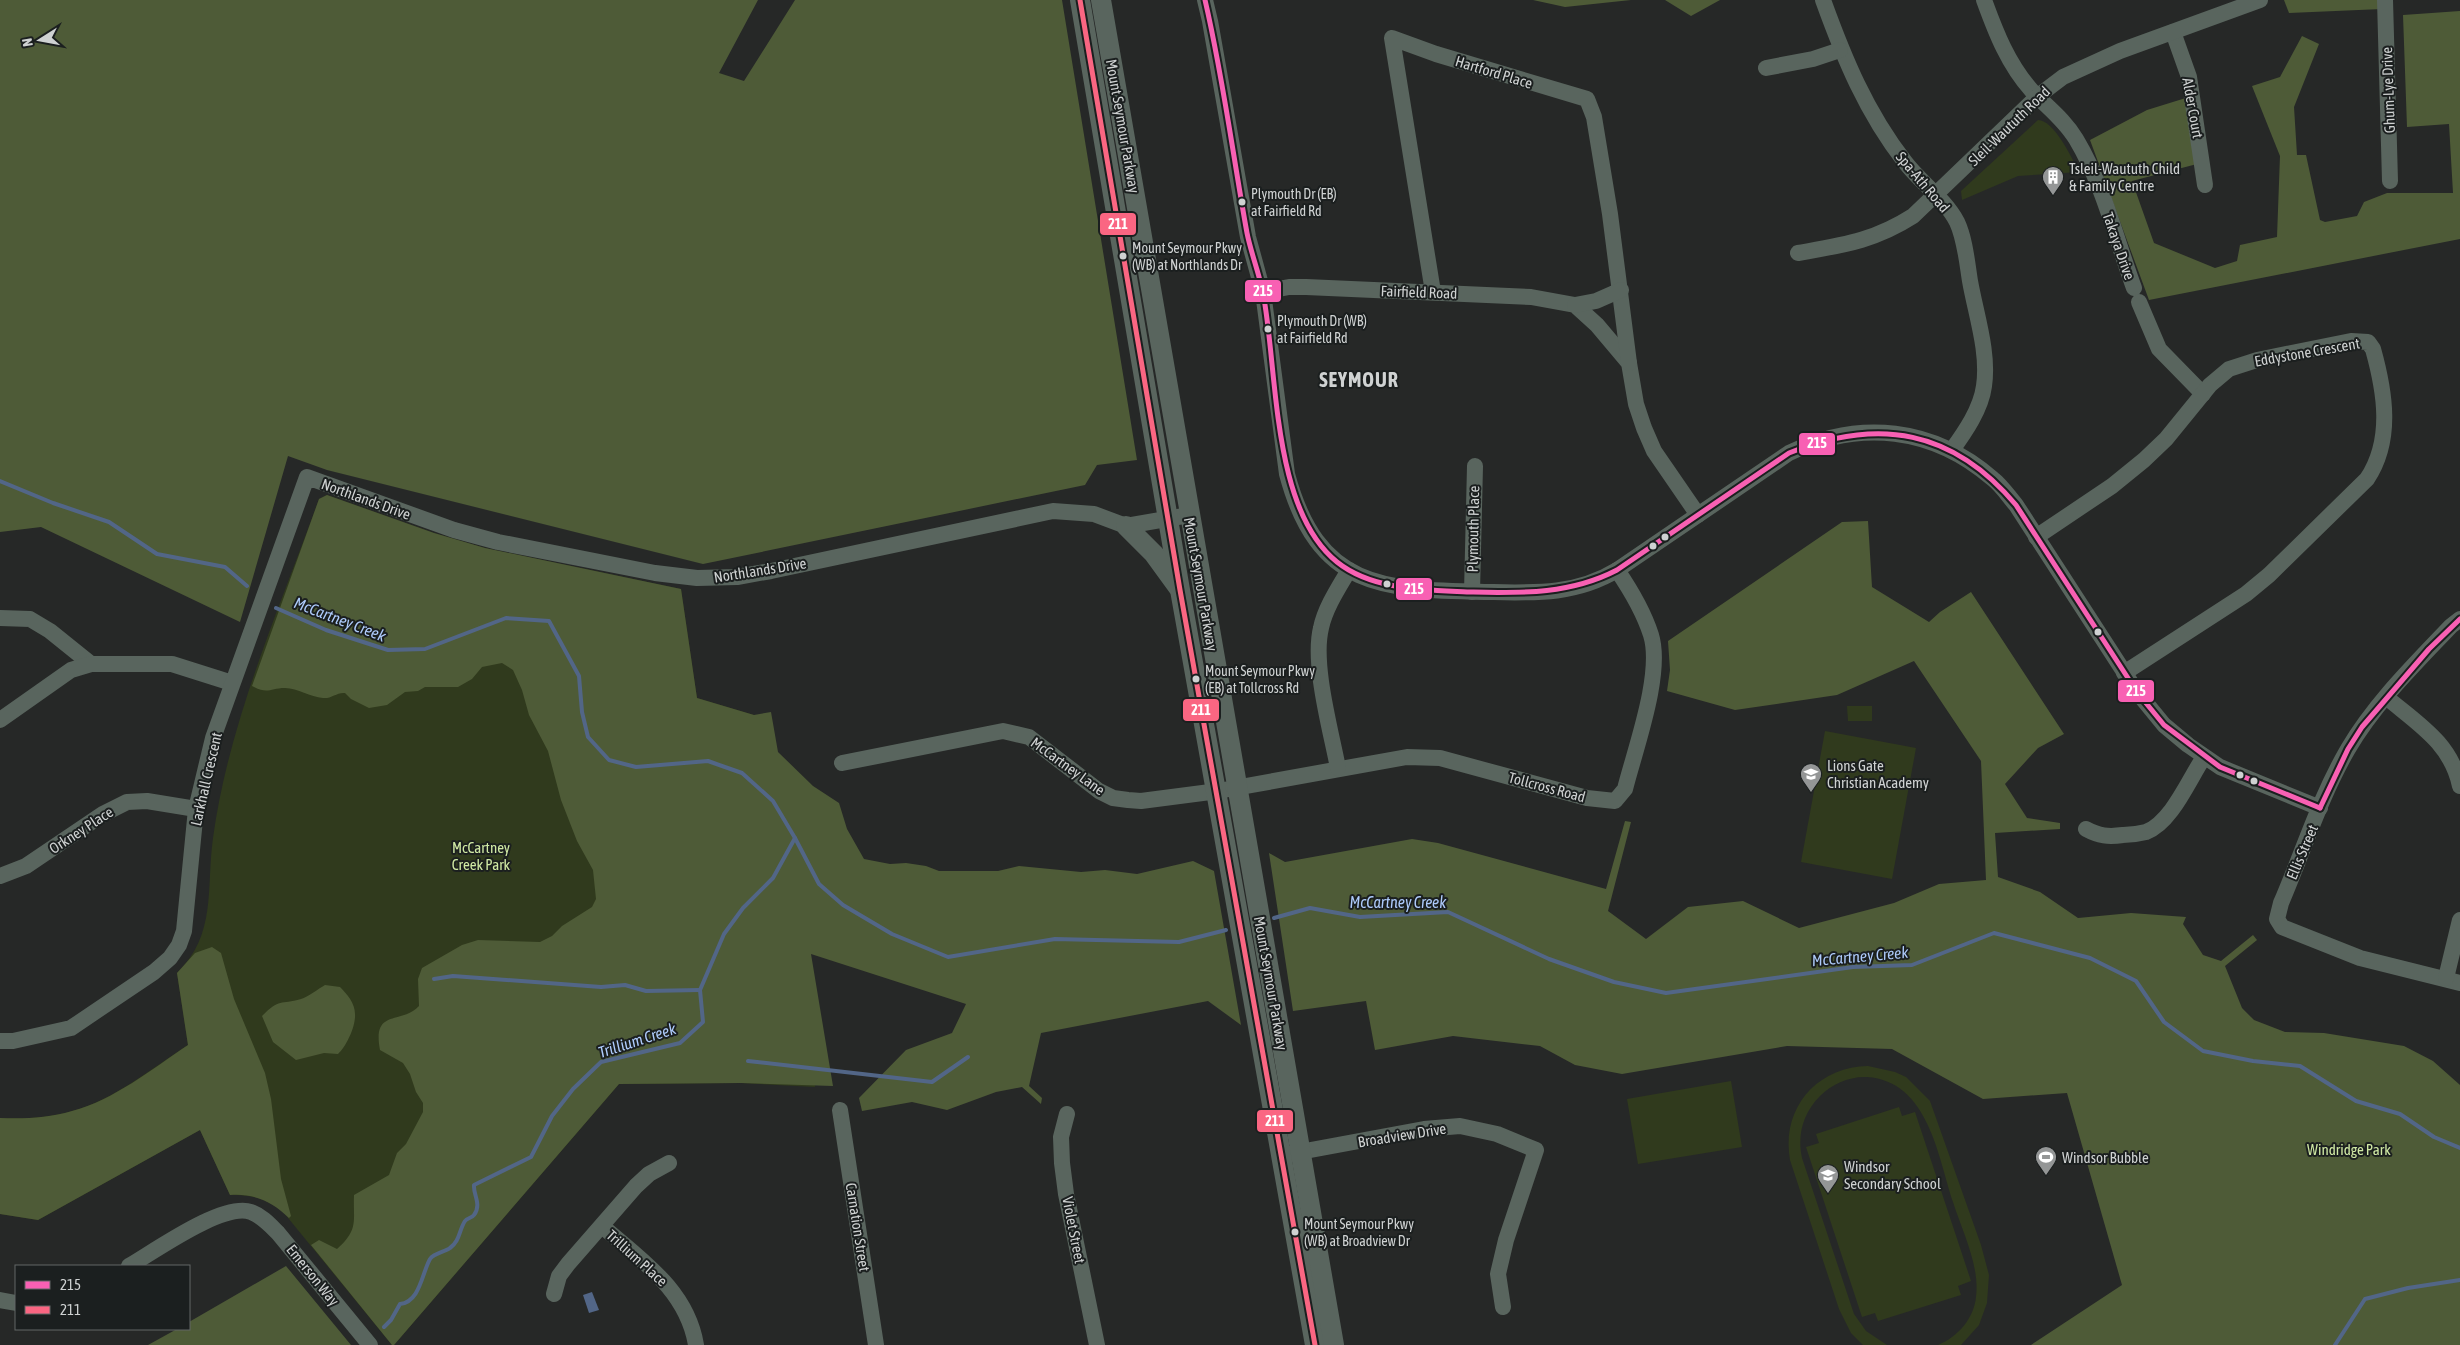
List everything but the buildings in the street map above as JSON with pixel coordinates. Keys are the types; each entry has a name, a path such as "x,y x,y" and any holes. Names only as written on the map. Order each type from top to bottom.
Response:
{"main road":[{"name":"Mount Seymour Parkway","path":"1080,0 1180,590 1227,789"},
{"name":"Mount Seymour Parkway","path":"1101,0 1189,515 1227,789 1291,1154 1334,1345"},
{"path":"1126,526 1154,554 1180,590"},
{"name":"Mount Seymour Parkway","path":"1291,1154 1315,1345"}],"street":[{"path":"1205,0 1212,30 1248,237 1263,292 1282,445 1294,502 1314,538 1330,556 1350,570 1375,582 1398,588 1522,594 1559,591 1585,586 1617,570 1789,453 1817,441 1839,435 1866,432 1895,433 1928,440 1952,450 1994,480 2016,505 2136,692 2164,725 2204,757 2237,775 2320,808"},
{"name":"Spa-Ath Road","path":"1822,0 1840,50 1868,107 1906,164 1936,196 1957,223 1963,242 1984,357 1984,386 1974,415 1952,450"},
{"name":"Takaya Drive","path":"1984,0 2004,50 2020,75 2061,118 2087,160 2136,295 2159,349 2203,394"},
{"name":"Sleil-Waututh Road","path":"1798,253 1873,238 1892,230 1913,216 1936,196 2038,96 2057,81 2086,65 2260,0"},
{"name":"Ghum-Lye Drive","path":"2385,0 2390,181"},
{"name":"Alder Court","path":"2174,32 2189,77 2205,185"},
{"name":"Hartford Place","path":"1433,292 1392,38 1436,54 1587,99 1594,117 1621,290 1629,363"},
{"path":"1766,68 1813,59 1840,50"},
{"name":"Fairfield Road","path":"1263,292 1289,287 1433,292 1531,297 1575,306 1596,301 1621,290"},
{"name":"Fairfield Road","path":"1575,306 1597,325 1629,363"},
{"name":"Eddystone Crescent","path":"2036,537 2112,486 2138,465 2166,439 2219,377 2241,364 2351,341 2368,342 2376,358 2384,401 2384,436 2375,467 2367,479 2269,575 2246,594 2124,673"},
{"path":"1629,363 1633,390 1644,428 1654,451 1698,515"},
{"name":"Plymouth Place","path":"1472,592 1475,466"},
{"name":"Northlands Drive","path":"307,478 454,530 498,542 646,571 697,578 737,577 771,571 1053,511 1094,514 1126,526 1189,515"},
{"name":"Larkhall Crescent","path":"0,1041 13,1041 71,1028 154,972 170,958 179,945 184,931 196,809 213,738 307,478"},
{"path":"1338,768 1319,665 1318,639 1326,614 1350,570"},
{"name":"Tollcross Road","path":"1227,789 1338,768 1407,758 1440,758 1587,798 1615,801 1625,789 1651,687 1654,658 1651,635 1634,598 1617,570"},
{"path":"0,618 30,619 50,631 91,664"},
{"name":"Ellis Street","path":"2453,980 2360,958 2290,931 2278,923 2281,902 2320,808 2348,749 2386,697 2451,626 2460,619"},
{"path":"0,720 71,670 91,664 172,664 232,683"},
{"path":"2386,697 2417,722 2447,751 2457,771 2460,786"},
{"name":"McCartney Lane","path":"842,763 1003,730 1022,733 1029,737 1099,791 1113,798 1141,801 1227,789"},
{"path":"2086,829 2098,836 2110,836 2137,834 2156,827 2170,811 2204,757"},
{"name":"Orkney Place","path":"0,876 26,866 103,814 127,802 147,801 196,809"},
{"path":"2453,980 2460,920"},
{"name":"Carnation Street","path":"840,1110 876,1345"},
{"name":"Violet Street","path":"1068,1114 1061,1137 1063,1171 1097,1345"},
{"name":"Broadview Drive","path":"1291,1154 1424,1129 1460,1126 1497,1134 1536,1150 1506,1240 1498,1274 1503,1307"},
{"name":"Trillium Place","path":"554,1294 559,1276 636,1186 649,1174 669,1164"},
{"name":"Emerson Way","path":"131,1265 224,1212 250,1211 264,1219 278,1233 370,1345"},
{"name":"Trillium Place","path":"602,1226 657,1273 676,1294 688,1318 696,1345"},
{"path":"0,1300 15,1303"}],"green space":[{"path":"0,0 758,0 719,73 744,81 795,0 1062,0 1137,460 1097,465 1085,485 703,564 327,470 288,456 240,622 41,527 0,532"},
{"path":"1533,0 1631,0 1565,7"},
{"path":"1665,0 1720,0 1691,16"},
{"path":"2284,0 2382,0 2382,9 2289,13"},
{"path":"2460,11 2460,239 2149,300 2090,140 2147,110 2189,97 2197,164 2132,181 2154,243 2215,268 2237,261 2240,245 2277,237 2280,156 2252,86 2280,77 2302,36 2319,44 2294,107 2297,155 2306,155 2320,220 2325,222 2357,216 2364,202 2387,193 2453,193 2449,124 2407,127 2403,15"},
{"path":"2038,120 2050,126 2056,133 2079,172 2018,176 1962,200 1961,191"},
{"name":"McCartney Creek Park","path":"327,495 434,533 485,548 681,589 697,698 754,715 815,1087 741,1083 619,1084 394,1345 392,1345 284,1213 272,1204 259,1198 245,1195 230,1195 200,1130 38,1220 0,1214 0,1118 45,1117 88,1106 118,1091 188,1045 177,973 190,958 199,943 204,927 209,893 213,838 231,751 272,624 319,499"},
{"path":"327,495 434,533 485,548 681,589 697,698 754,715 771,712 778,752 813,786 839,803 847,829 864,859 890,864 906,863 926,866 939,871 998,871 1019,866 1081,872 1105,870 1137,874 1193,861 1214,871 1241,1025 1208,1001 1041,1033 1029,1086 1042,1098 1041,1104 1022,1087 996,1092 947,1110 912,1102 862,1111 859,1098 906,1050 952,1033 966,1004 811,954 833,1086 741,1083 619,1084 394,1345 392,1345 311,1245 319,1240 337,1249 344,1242 352,1230 354,1195 389,1175 397,1153 406,1144 423,1112 423,1103 403,1063 380,1050 380,1028 390,1019 412,1012 419,1006 418,979 422,968 462,945 478,940 540,942 552,936 562,926 592,907 596,899 593,870 577,841 561,800 548,751 529,715 522,690 513,670 502,663 482,667 472,679 458,687 425,687 418,691 405,692 387,705 369,708 351,699 345,693 323,698 290,688 266,691 252,686 319,499"},
{"name":"Windridge Park","path":"1868,521 1872,587 1929,622 1940,612 1971,592 2064,734 2038,748 2005,784 2027,818 2060,823 2060,829 1995,833 1998,877 2040,892 2078,918 2131,913 2186,917 2183,924 2203,955 2221,961 2253,935 2257,940 2225,966 2242,1008 2254,1020 2285,1032 2324,1033 2404,1046 2433,1061 2460,1085 2460,1345 2031,1345 2122,1285 2067,1093 1983,1099 1892,1049 1787,1046 1622,1074 1575,1065 1540,1046 1453,1036 1375,1050 1366,1001 1293,1011 1269,853 1285,862 1412,839 1438,843 1606,889 1625,821 1631,822 1608,911 1646,939 1688,907 1743,901 1799,928 1894,903 1939,884 1986,880 1981,761 1914,661 1837,695 1735,710 1667,691 1670,670 1668,641 1842,522"},
{"path":"1847,706 1872,706 1872,721 1848,721"},
{"path":"1825,731 1916,748 1892,879 1801,862"},
{"path":"212,947 221,953 234,999 265,1073 271,1099 281,1179 291,1216 289,1218 270,1203 255,1197 230,1195 200,1130 38,1220 0,1214 0,1118 45,1117 88,1106 118,1092 188,1045 177,973 195,953"},
{"path":"325,985 340,987 354,1006 355,1019 350,1036 338,1054 324,1053 296,1060 273,1042 262,1016 277,1004 304,998"},
{"path":"1868,1066 1895,1072 1906,1077 1930,1101 1981,1245 1989,1275 1987,1303 1979,1325 1961,1345 1938,1345 1952,1337 1964,1326 1975,1305 1977,1285 1973,1261 1935,1143 1917,1106 1904,1092 1888,1082 1867,1077 1854,1078 1842,1082 1820,1096 1809,1110 1803,1125 1800,1141 1802,1158 1854,1314 1866,1331 1887,1345 1863,1345 1851,1333 1839,1309 1790,1160 1789,1141 1791,1124 1797,1108 1806,1094 1818,1083 1833,1074 1849,1068"},
{"path":"1731,1081 1742,1147 1638,1164 1627,1099"},
{"path":"1899,1107 1902,1116 1915,1112 1971,1281 1958,1286 1961,1295 1878,1321 1875,1313 1862,1317 1806,1147 1819,1143 1816,1134"},
{"path":"286,1266 351,1345 148,1345 175,1330 190,1330 190,1321"}],"water":[{"path":"592,1292 599,1310 589,1313 583,1295"}],"waterway":[{"name":"McCartney Creek","path":"0,481 53,503 109,522 157,554 225,567 247,586"},
{"name":"McCartney Creek","path":"276,608 326,630 388,650 425,649 506,618 549,621 579,676 582,712 588,737 609,760 636,767 708,761 742,773 773,801 819,884 843,905 892,934 948,957 1055,939 1179,942 1226,930"},
{"name":"Trillium Creek","path":"384,1327 391,1320 400,1304 407,1302 416,1293 430,1259 453,1245 458,1239 465,1221 474,1215 477,1207 474,1185 531,1157 552,1116 573,1089 601,1062 680,1043 703,1022 700,990 724,934 743,908 773,878 795,838"},
{"name":"McCartney Creek","path":"1274,918 1310,908 1360,917 1448,912 1549,959 1614,982 1666,993 1853,967 1912,965 1994,933 2090,958 2136,981 2164,1022 2203,1051 2253,1061 2300,1066 2356,1101 2400,1114 2434,1137 2460,1148"},
{"path":"434,979 453,976 601,987 625,985 646,991 700,990"},
{"path":"748,1061 932,1082 968,1057"},
{"path":"2335,1345 2365,1299 2408,1288 2460,1280"}],"transit line":[{"name":"211","path":"1080,0 1180,590 1315,1345"},
{"name":"215","path":"1205,0 1223,87 1247,233 1263,293 1281,436 1289,474 1300,508 1315,538 1337,562 1366,578 1399,587 1416,589 1467,592 1525,592 1544,591 1581,584 1617,570 1789,453 1822,442 1854,435 1884,434 1913,437 1940,446 1967,460 1992,480 2016,505 2137,692 2164,725 2220,767 2320,808"},
{"name":"215","path":"2320,808 2348,749 2362,727 2429,649 2460,619"}],"place":[{"name":"Tsleil-Waututh Child & Family Centre","path":"2053,196"},
{"name":"Plymouth Dr (EB) at Fairfield Rd","path":"1242,202"},
{"name":"Mount Seymour Pkwy (WB) at Northlands Dr","path":"1123,256"},
{"name":"Plymouth Dr (WB) at Fairfield Rd","path":"1268,329"},
{"name":"Mount Seymour Pkwy (EB) at Tollcross Rd","path":"1196,679"},
{"name":"Lions Gate Christian Academy","path":"1811,793"},
{"name":"Windsor Bubble","path":"2046,1176"},
{"name":"Windsor Secondary School","path":"1828,1194"},
{"name":"Mount Seymour Pkwy (WB) at Broadview Dr","path":"1295,1232"}],"district":[{"name":"SEYMOUR","path":"1359,379"}]}
